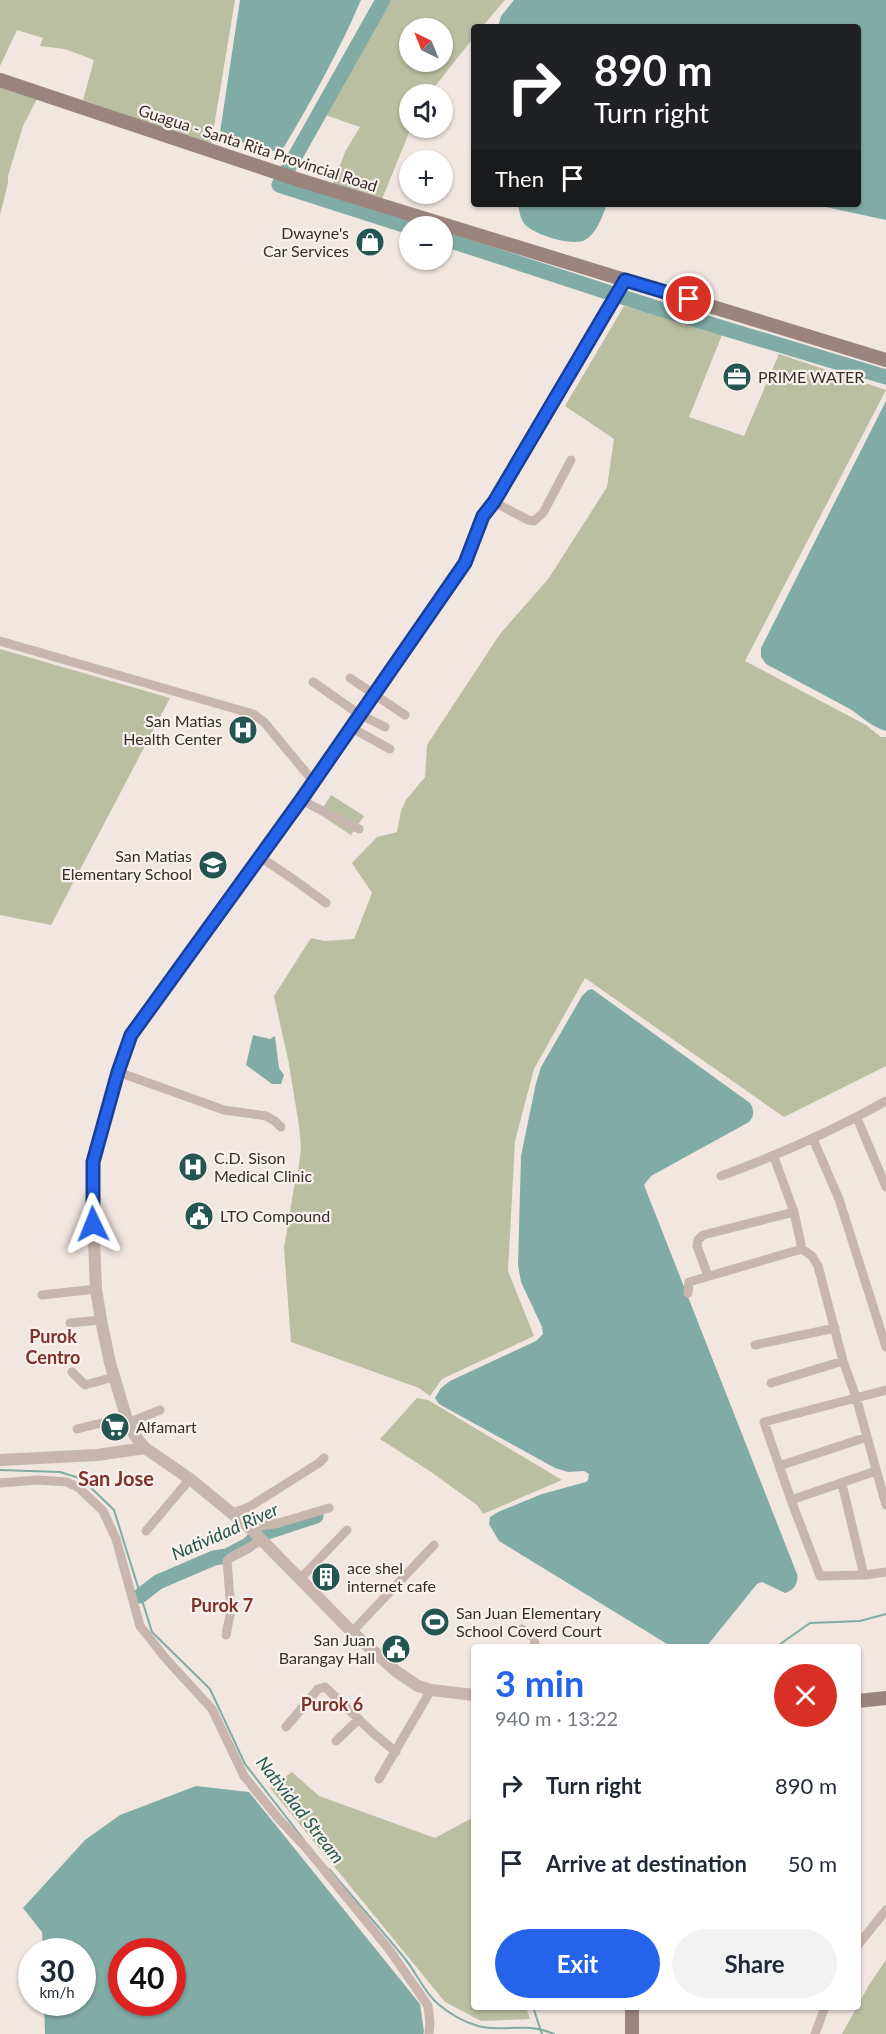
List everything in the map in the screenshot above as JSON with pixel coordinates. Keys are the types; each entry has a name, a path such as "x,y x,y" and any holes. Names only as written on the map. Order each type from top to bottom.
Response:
{"main road":[{"name":"Guagua - Santa Rita Provincial Road","path":"0,80 280,174 622,284 886,360"},
{"path":"861,1701 886,1698"},
{"path":"632,2010 632,2034"}],"street":[{"path":"471,1695 430,1690 407,1680 352,1632 233,1513 190,1479 145,1448 135,1436 127,1420 114,1377 96,1289 93,1162 118,1072 131,1035 301,800 465,563 483,516 494,502 622,284"},
{"path":"494,502 534,521 543,513 571,460"},
{"path":"0,641 253,714 264,722 313,780"},
{"path":"350,678 405,715"},
{"path":"313,682 359,714 385,727"},
{"path":"350,727 390,749"},
{"path":"301,800 358,829"},
{"path":"260,857 326,903"},
{"path":"118,1072 224,1110 266,1116 281,1127"},
{"path":"721,1176 774,1157 857,1118 886,1101"},
{"path":"857,1118 886,1187"},
{"path":"813,1139 839,1199 886,1347"},
{"path":"774,1157 794,1212 802,1249 812,1256 818,1266 843,1361 856,1397 886,1505"},
{"path":"708,1276 697,1246 698,1240 703,1235 794,1212"},
{"path":"688,1293 689,1282 802,1249"},
{"path":"42,1295 96,1289"},
{"path":"70,1323 101,1320"},
{"path":"755,1345 836,1328"},
{"path":"771,1383 843,1361"},
{"path":"72,1372 85,1385 114,1377"},
{"path":"886,1390 764,1422 820,1576 886,1572"},
{"path":"77,1429 127,1420 160,1410"},
{"path":"779,1466 867,1437"},
{"path":"0,1460 97,1455 145,1448"},
{"path":"233,1513 258,1502 324,1458"},
{"path":"791,1500 876,1471"},
{"path":"146,1531 190,1479"},
{"path":"0,1482 23,1480 67,1482 80,1488 103,1511 116,1539 140,1626 167,1660 212,1709 244,1776 388,1948 428,2006 429,2034"},
{"path":"842,1484 864,1575"},
{"path":"226,1635 231,1610 227,1561 256,1534 279,1523 329,1508"},
{"path":"300,1579 347,1530"},
{"path":"352,1632 434,1545"},
{"path":"522,1629 534,1638 535,1644"},
{"path":"286,1726 322,1687 328,1689 396,1752"},
{"path":"379,1779 430,1690"},
{"path":"336,1741 359,1719"},
{"path":"861,1941 886,1910"},
{"path":"815,2034 824,2010"}],"green space":[{"path":"0,0 235,0 211,145 83,100 94,60 65,49 40,46 43,38 17,30 0,66"},
{"path":"386,0 505,0 485,24 471,24 471,41 453,64 453,18 399,18 399,72 446,72 437,84 399,84 399,138 407,138 402,150 399,150 399,157 382,199 332,186 345,152 360,127 325,115"},
{"path":"0,86 37,99 23,126 8,176 0,215"},
{"path":"624,306 722,335 689,417 744,436 779,354 886,390 745,661 866,725 881,737 886,737 886,1066 784,1117 585,978 534,1069 515,1141 508,1271 534,1336 442,1379 430,1396 419,1388 291,1342 284,1248 301,1148 289,1064 274,996 311,938 325,941 354,939 372,893 352,863 377,837 397,832 401,811 406,800 425,777 427,745 500,634 549,578 607,487 614,439 565,406"},
{"path":"0,649 170,698 51,925 0,915"},
{"path":"331,795 364,816 351,835 319,814"},
{"path":"417,1398 428,1400 562,1480 483,1514 477,1505 380,1439"},
{"path":"292,1772 319,1796 435,1838 471,1819 471,2010 527,2010 530,2019 481,2021 445,2002 270,1788"},
{"path":"886,1960 886,2034 842,2034 855,2010 861,2010 861,2000"}],"water":[{"path":"240,0 361,0 315,93 284,147 277,152 227,138 220,132"},
{"path":"514,0 886,0 886,220 826,207 861,207 861,24 499,24 501,16"},
{"path":"519,207 606,207 593,233 579,242 562,241 543,235 527,227 521,218"},
{"path":"886,401 886,731 766,664 761,657 761,648"},
{"path":"592,989 750,1103 753,1111 749,1122 651,1176 644,1185 797,1574 793,1588 785,1593 762,1582 757,1584 708,1644 667,1644 499,1541 489,1524 490,1517 542,1494 586,1482 589,1474 584,1471 568,1472 555,1468 439,1404 435,1398 441,1388 450,1381 536,1341 543,1334 542,1327 521,1282 518,1265 521,1156 541,1067 582,996"},
{"path":"253,1035 270,1039 275,1036 279,1068 284,1075 281,1084 272,1084 246,1065"},
{"path":"196,1786 249,1792 420,2004 423,2034 45,2034 44,2016 96,2016 96,1938 42,1938 42,1932 23,1908 85,1840 120,1815"}],"waterway":[{"path":"383,0 279,185 399,223"},
{"path":"453,242 650,306 886,377"},
{"name":"Natividad Stream","path":"0,1470 60,1472 82,1479 114,1510 152,1632 210,1689 245,1764 304,1840"},
{"name":"Natividad River","path":"140,1596 158,1582 214,1558 227,1556 248,1545 258,1535 316,1516"},
{"path":"780,1644 810,1623 860,1621 886,1614"},
{"name":"Natividad Stream","path":"329,1869 406,1960 433,2000 443,2008 462,2020 478,2026 534,2028 554,2034"},
{"path":"534,2010 542,2034"}],"place":[{"name":"Dwayne's Car Services","path":"370,242"},
{"name":"PRIME WATER","path":"737,377"},
{"name":"San Matias Health Center","path":"243,730"},
{"name":"San Matias Elementary School","path":"213,865"},
{"name":"C.D. Sison Medical Clinic","path":"193,1167"},
{"name":"LTO Compound","path":"199,1216"},
{"name":"Alfamart","path":"115,1427"},
{"name":"ace shel internet cafe","path":"326,1577"},
{"name":"San Juan Elementary School Coverd Court","path":"435,1622"},
{"name":"San Juan Barangay Hall","path":"396,1649"}],"district":[{"name":"Purok Centro","path":"53,1347"},
{"name":"San Jose","path":"116,1479"},
{"name":"Purok 7","path":"222,1606"},
{"name":"Purok 6","path":"332,1705"}],"route":[{"path":"93,1224 93,1162 118,1072 131,1035 301,800 465,563 483,516 494,502 625,280 689,299"}]}
